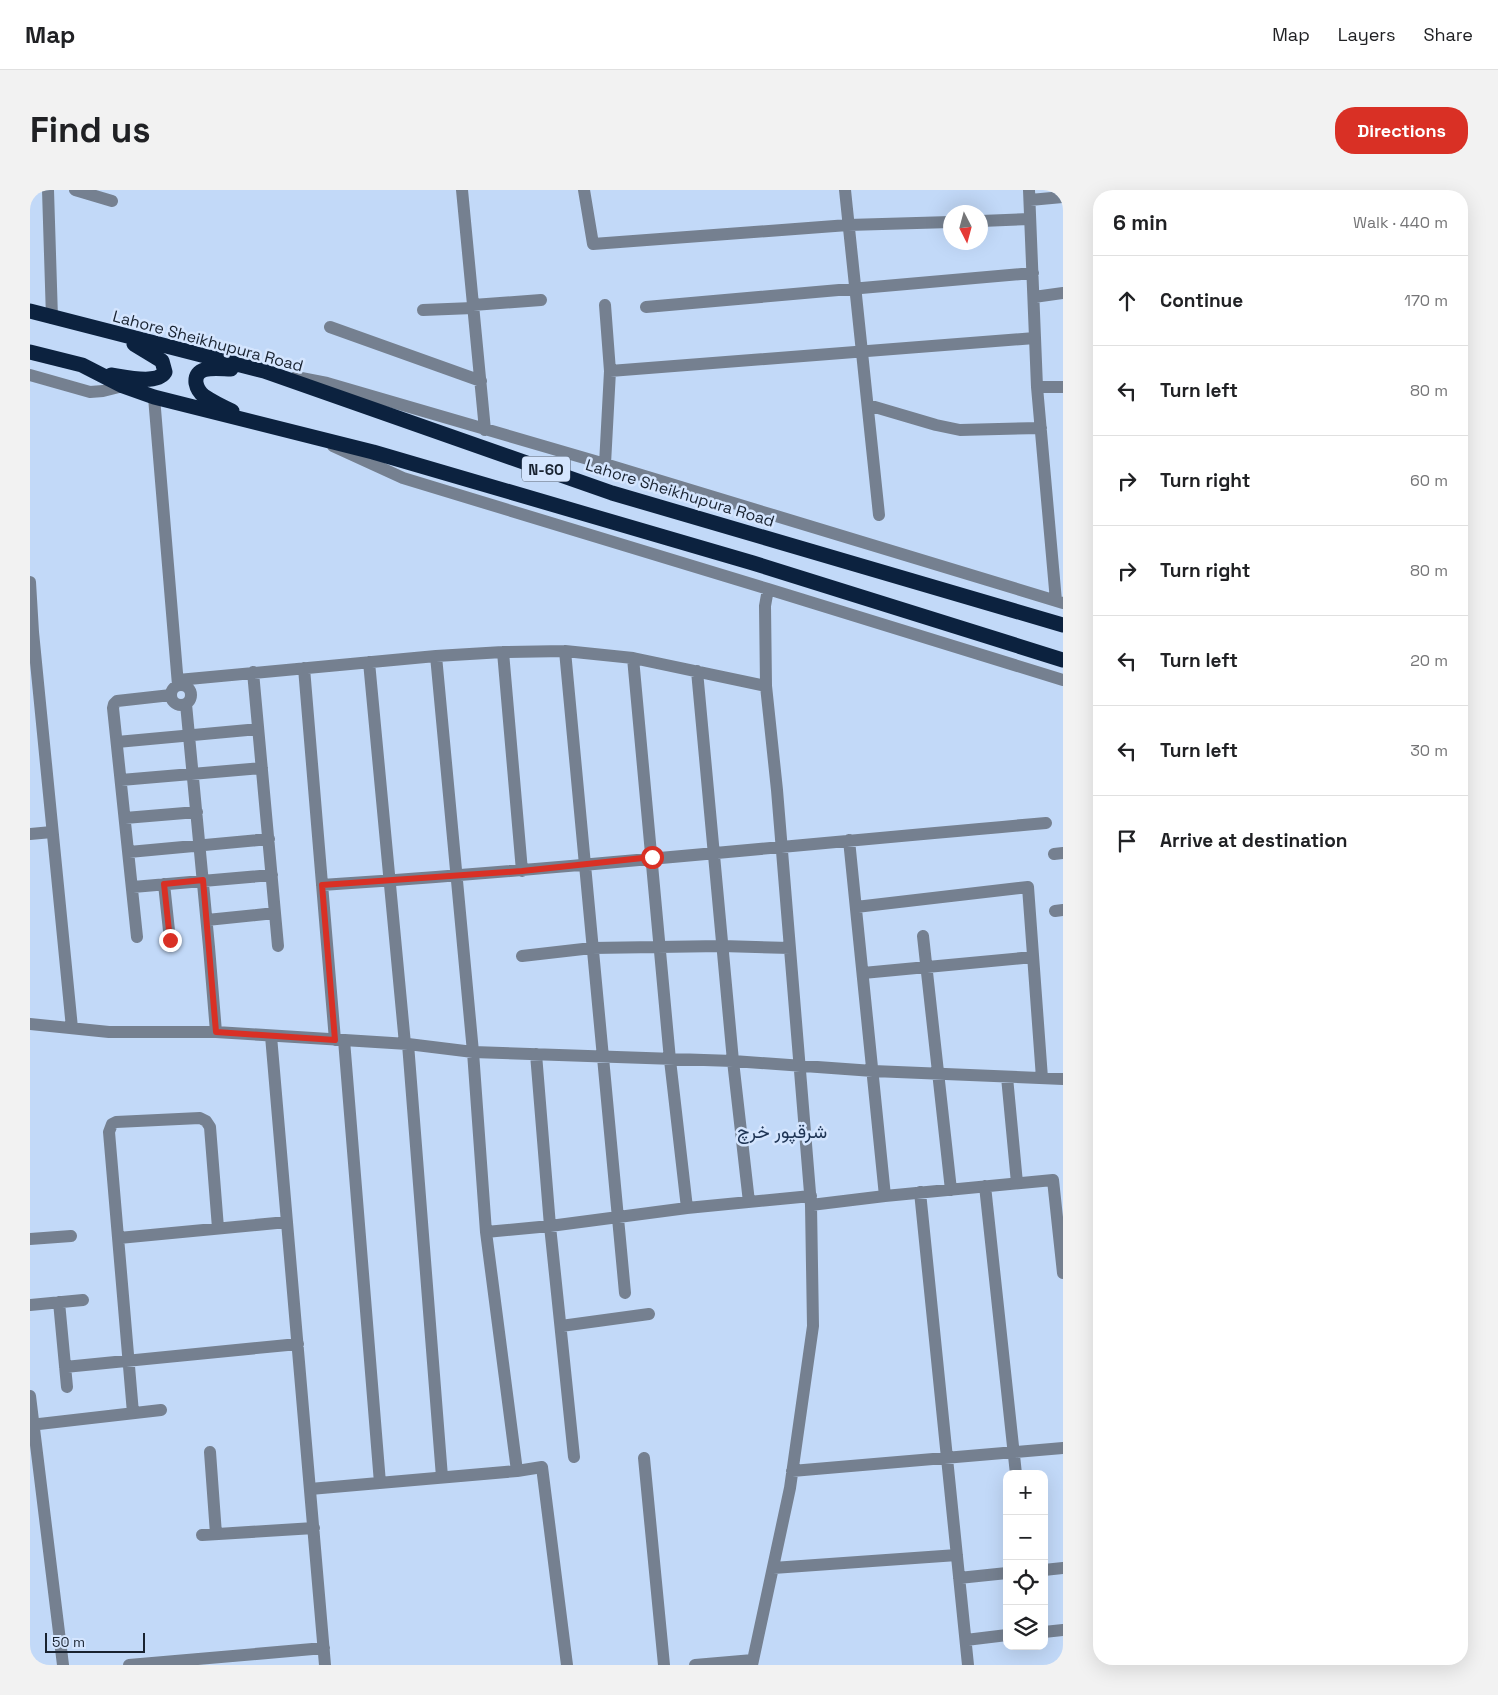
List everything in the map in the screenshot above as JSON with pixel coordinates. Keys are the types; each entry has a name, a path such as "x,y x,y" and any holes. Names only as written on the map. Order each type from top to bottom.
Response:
{"highway":[{"name":"Lahore Sheikhupura Road","path":"30,311 264,371 612,493 1063,625"},
{"path":"102,374 158,379 165,372 162,361 117,334"},
{"name":"N-60","path":"30,352 82,365 123,386 154,397 372,452 743,561 1063,660"},
{"path":"254,423 205,397 198,390 196,379 201,370 211,368 264,371"}],"street":[{"path":"48,190 52,318"},
{"path":"75,190 112,201"},
{"path":"462,190 485,430"},
{"path":"584,190 593,244 848,225 943,222"},
{"path":"845,190 879,515"},
{"path":"264,371 327,383 605,464 1059,602 1037,387 1029,195 1063,197"},
{"path":"988,221 1030,219"},
{"path":"646,307 1033,273"},
{"path":"1034,297 1063,294"},
{"path":"423,310 541,300"},
{"path":"605,304 610,371 605,464"},
{"path":"330,328 481,382"},
{"path":"610,371 1035,338"},
{"path":"30,375 90,392 123,386"},
{"path":"1037,387 1063,387"},
{"path":"154,397 175,686 174,703 178,705 186,704"},
{"path":"868,405 960,430 1041,428"},
{"path":"313,437 403,478 768,588 1063,680"},
{"path":"30,582 32,632 72,1028"},
{"path":"696,1665 752,1662 792,1471 812,1326 811,1200 766,686 765,606 768,588"},
{"path":"137,937 117,742 114,704 117,702 175,686 253,672 503,652 564,651 633,658 766,686"},
{"path":"564,651 625,1293"},
{"path":"503,652 522,871"},
{"path":"436,656 455,876 473,1052 486,1232 517,1471"},
{"path":"633,658 670,1060 687,1208"},
{"path":"369,662 389,881 407,1044 442,1478"},
{"path":"304,668 322,885 339,1040 380,1483"},
{"path":"697,671 732,1061 749,1202"},
{"path":"253,672 278,946"},
{"path":"175,686 186,686 190,689 191,697 186,704 216,1032"},
{"path":"117,742 258,729"},
{"path":"121,780 262,768"},
{"path":"125,818 196,812"},
{"path":"322,885 522,871 652,857 1046,823"},
{"path":"30,834 52,832"},
{"path":"129,852 269,839"},
{"path":"850,840 885,1196"},
{"path":"133,887 272,876"},
{"path":"164,884 170,940"},
{"path":"856,907 1028,887 1042,1078"},
{"path":"207,920 275,913"},
{"path":"922,936 951,1190"},
{"path":"522,956 592,948 722,946 790,948"},
{"path":"863,973 1033,957"},
{"path":"30,1024 109,1032 216,1032 407,1044 473,1052 732,1061 873,1071 1063,1079"},
{"path":"271,1036 325,1665"},
{"path":"536,1054 550,1226 574,1457"},
{"path":"1007,1077 1017,1183"},
{"path":"133,1413 110,1127 116,1122 200,1118 206,1121 210,1127 218,1228"},
{"path":"486,1232 749,1202 885,1196 1053,1180 1063,1273"},
{"path":"985,1186 1016,1470"},
{"path":"920,1192 968,1665"},
{"path":"119,1238 288,1222"},
{"path":"30,1239 72,1236"},
{"path":"30,1305 83,1300"},
{"path":"59,1302 67,1387"},
{"path":"561,1326 649,1314"},
{"path":"65,1367 298,1344"},
{"path":"30,1396 62,1665"},
{"path":"32,1424 160,1410"},
{"path":"792,1471 1063,1448"},
{"path":"210,1452 216,1534"},
{"path":"644,1458 664,1665"},
{"path":"310,1489 517,1471 542,1467 568,1665"},
{"path":"202,1535 314,1528"},
{"path":"773,1568 957,1555"},
{"path":"1048,1570 1063,1568"},
{"path":"959,1578 1003,1573"},
{"path":"1048,1632 1063,1630"},
{"path":"966,1640 1003,1636"},
{"path":"129,1665 324,1648"}],"district":[{"name":"شرقپور خرچ","path":"782,1131"}],"route":[{"path":"170,940 164,884 203,880 216,1032 335,1040 322,885 522,871 652,857"}]}
